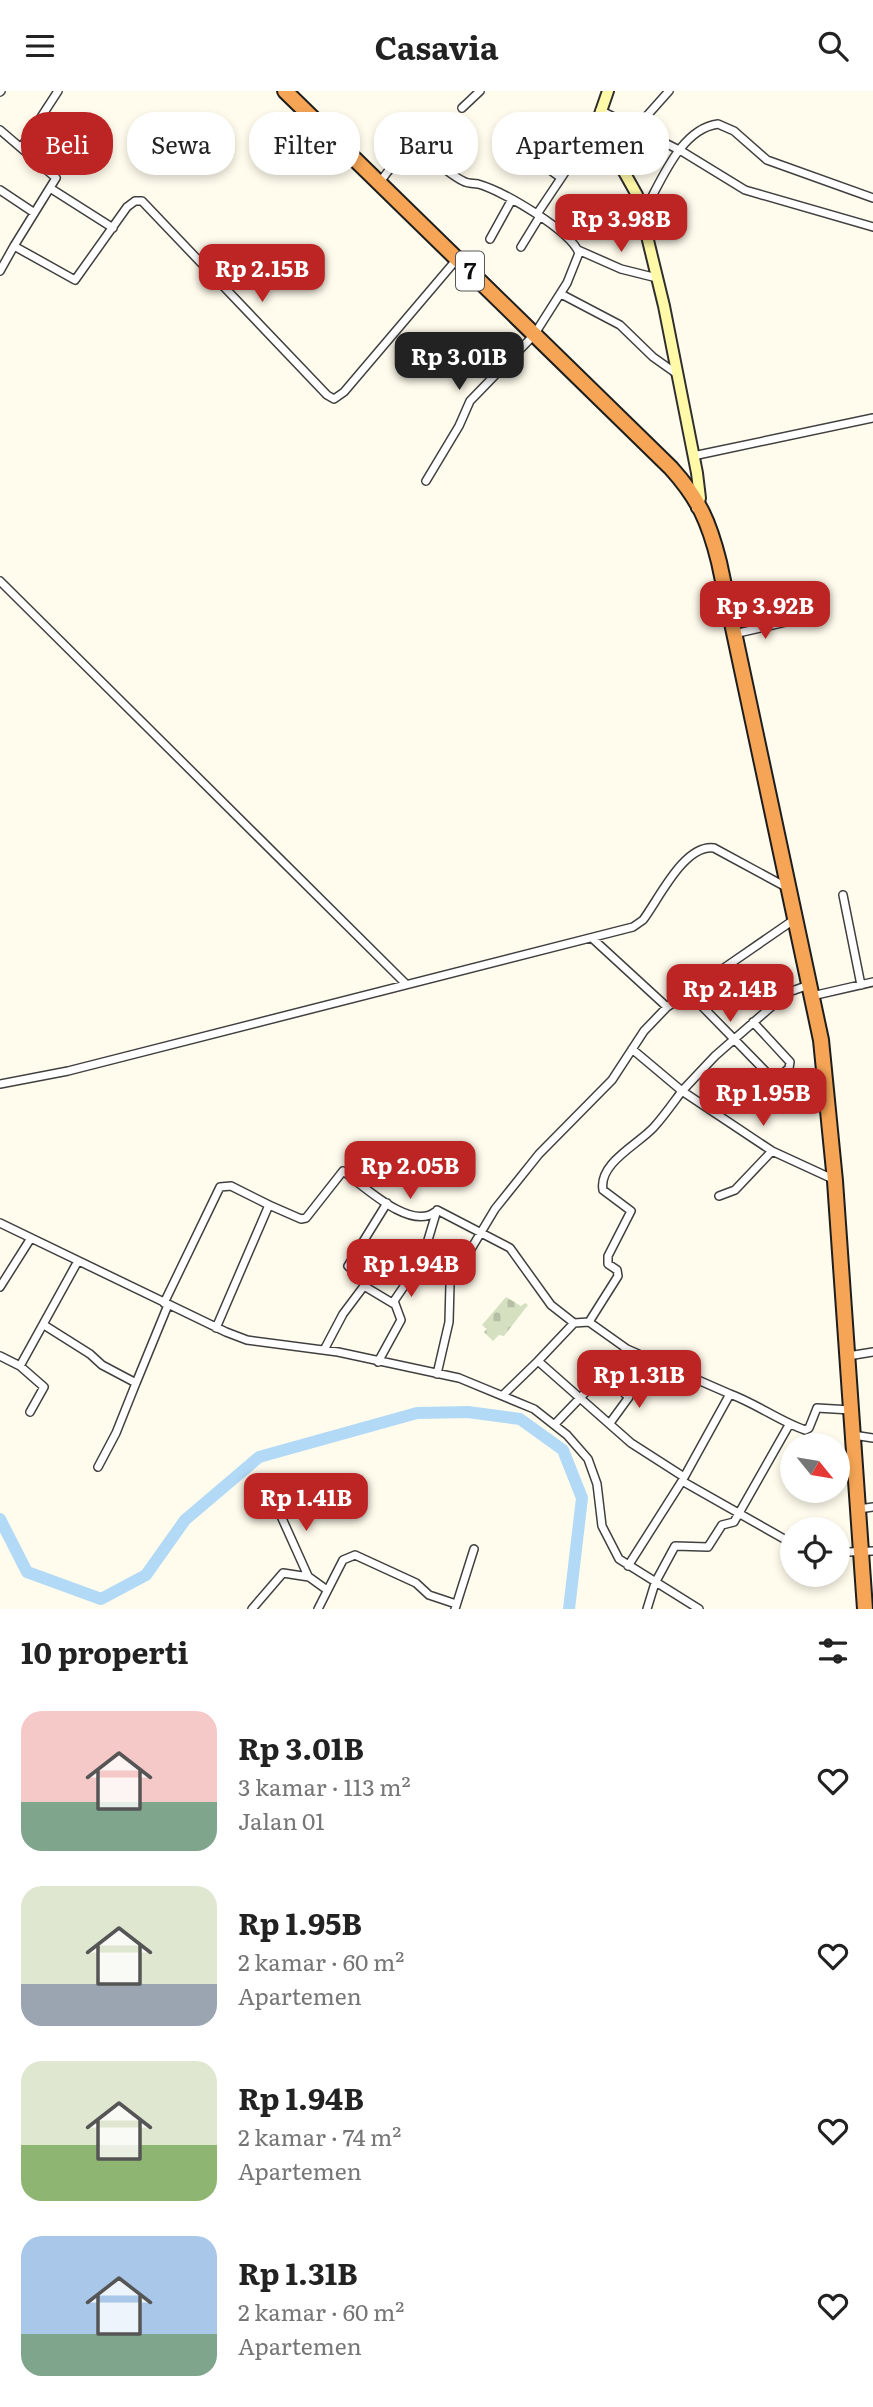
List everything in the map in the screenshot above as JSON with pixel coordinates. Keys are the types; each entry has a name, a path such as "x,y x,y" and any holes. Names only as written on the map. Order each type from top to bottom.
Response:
{"highway":[{"name":"7","path":"285,91 688,485 697,507 736,634 821,1040 835,1181 853,1435 866,1508 865,1609"}],"street":[{"path":"44,112 58,91"},
{"path":"462,108 480,91"},
{"path":"604,112 600,110 608,91"},
{"path":"650,112 669,91"},
{"path":"642,215 680,150 697,131 718,124 734,131 767,160 873,198"},
{"path":"0,130 21,148"},
{"path":"669,144 745,190 873,227"},
{"path":"380,183 397,161 405,155 415,154 464,182 481,185 539,215 565,232 578,250 621,269 657,278"},
{"path":"0,271 33,212 50,188 56,177 54,175"},
{"path":"557,175 561,178"},
{"path":"521,247 563,175"},
{"path":"626,175 633,187 642,215 678,374 693,456 688,485"},
{"path":"50,188 113,227"},
{"path":"0,190 33,212"},
{"path":"14,246 73,281 132,203 139,200 327,395 334,399 344,392 458,259"},
{"path":"490,239 511,201"},
{"path":"426,481 460,425 470,401 534,335 561,294 578,262 578,250"},
{"path":"561,294 620,325 635,342 678,374"},
{"path":"693,456 873,418"},
{"path":"0,581 406,984"},
{"path":"736,634 786,622"},
{"path":"0,1084 68,1071 593,939 638,924 689,855 705,848 714,848 789,888"},
{"path":"843,895 861,985"},
{"path":"438,1374 449,1322 450,1284 511,1185 612,1080 632,1049 667,1007 795,919"},
{"path":"593,939 667,1007"},
{"path":"753,1022 790,1062 789,1068 777,1080 770,1079 693,997 729,968 762,1002"},
{"path":"589,1322 618,1276 617,1270 608,1264 608,1256 631,1211 603,1190 602,1182 615,1161 653,1128 682,1091 733,1040 786,993 873,982"},
{"path":"632,1049 682,1091 772,1151 835,1181"},
{"path":"719,1196 735,1190 772,1151"},
{"path":"98,1467 116,1433 166,1304 220,1187 231,1186 301,1219 306,1218 343,1171 387,1203 411,1216 427,1217 440,1210 510,1248 551,1305 574,1323 589,1322 626,1349 753,1402 789,1425 807,1430 817,1408 852,1410"},
{"path":"387,1203 348,1266 362,1279 364,1286 394,1304"},
{"path":"216,1328 270,1205"},
{"path":"378,1362 401,1321 394,1304 396,1296 422,1260 435,1212"},
{"path":"0,1223 216,1328 247,1340 324,1350 438,1374 478,1384 534,1409 555,1425 588,1458 597,1484 605,1534 620,1559 699,1609"},
{"path":"0,1287 32,1238"},
{"path":"20,1366 78,1261"},
{"path":"324,1350 343,1314 364,1286"},
{"path":"503,1395 574,1323"},
{"path":"44,1325 90,1354 102,1365 136,1383"},
{"path":"555,1425 626,1349"},
{"path":"848,1356 873,1352"},
{"path":"0,1356 20,1366 44,1387 30,1412"},
{"path":"538,1361 631,1443 683,1479 780,1536"},
{"path":"610,1423 627,1403 629,1397 625,1394"},
{"path":"628,1566 683,1479 730,1394"},
{"path":"647,1609 655,1583 675,1546 679,1543 708,1546 720,1527 733,1523 789,1425"},
{"path":"853,1435 873,1438"},
{"path":"276,1505 309,1577"},
{"path":"318,1609 343,1560 355,1555 416,1583 429,1595 456,1606 474,1549"},
{"path":"252,1609 283,1573 309,1577 327,1590"}],"green space":[{"path":"506,1297 521,1306 525,1303 528,1305 504,1336 499,1335 493,1341 484,1332 487,1329 482,1325"}],"waterway":[{"path":"0,1519 27,1572 101,1599 146,1575 185,1520 259,1457 417,1413 468,1412 520,1419 563,1450 582,1498 569,1609"}]}
